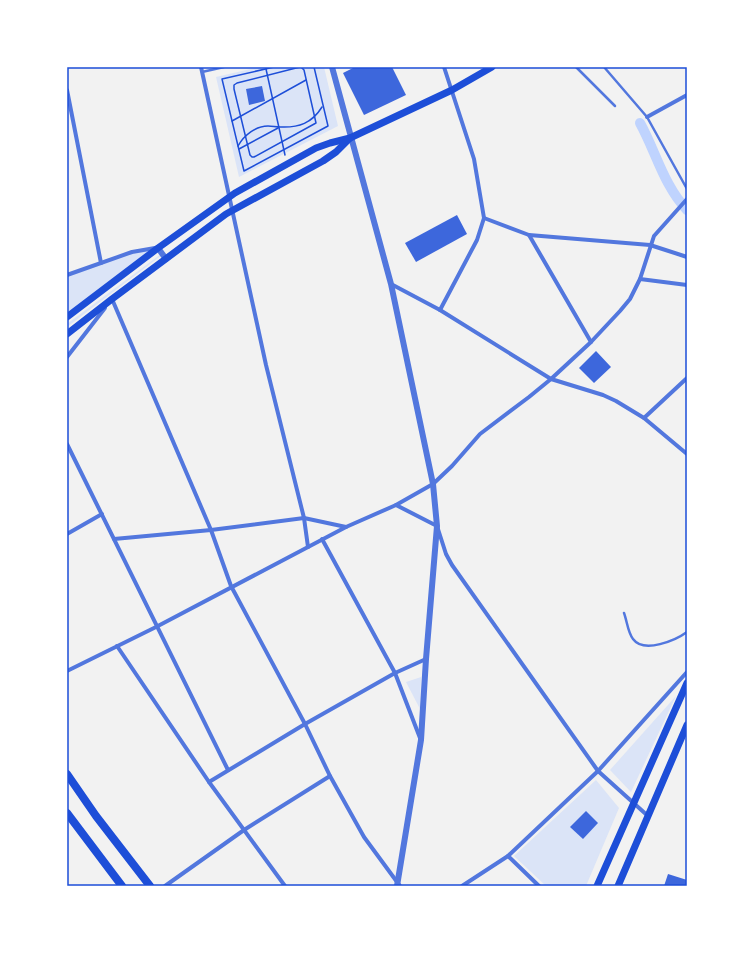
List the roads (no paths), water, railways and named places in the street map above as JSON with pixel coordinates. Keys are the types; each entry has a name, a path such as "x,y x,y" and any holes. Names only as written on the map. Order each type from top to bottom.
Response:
{"highway":[{"path":"67,774 96,816 150,886"},
{"path":"67,814 122,886"}],"main road":[{"path":"67,317 229,196 287,163 324,145 350,138 452,90 492,67"},
{"path":"67,334 112,298 232,210 323,161 336,152 350,138"},
{"path":"597,886 687,683"},
{"path":"618,886 687,725"}],"street":[{"path":"201,67 266,365 304,518 308,547"},
{"path":"332,67 350,138 392,284 433,484 437,526 421,740 398,884"},
{"path":"440,310 477,240 484,218 476,165 444,67"},
{"path":"67,90 101,263"},
{"path":"647,117 687,95"},
{"path":"67,671 156,627 231,586 346,527 396,505 433,484 452,466 480,434 529,397 591,342 630,299 640,279 650,245 657,233 686,200"},
{"path":"484,218 529,235 650,245 687,256"},
{"path":"529,235 591,342"},
{"path":"67,275 136,251 158,248 166,259"},
{"path":"640,279 687,285"},
{"path":"392,284 440,310 550,379 603,395 616,401 644,418 687,454"},
{"path":"67,357 112,298 211,530 231,586 305,724 330,776 364,837 398,884"},
{"path":"644,418 687,378"},
{"path":"67,444 156,627 228,770"},
{"path":"396,505 437,526 446,554 452,565 598,770 648,816"},
{"path":"67,534 102,514"},
{"path":"114,539 211,530 304,518 346,527"},
{"path":"322,540 395,673 421,740"},
{"path":"117,646 208,782 285,886"},
{"path":"208,782 305,724 395,673 426,659"},
{"path":"462,886 508,856 598,770 687,672"},
{"path":"165,886 244,830 330,776"},
{"path":"508,856 540,886"}],"lane":[{"path":"202,72 224,67"},
{"path":"576,67 615,106"},
{"path":"604,67 647,117 687,189"},
{"path":"624,613 632,638 639,644 654,645 667,643 675,640 687,632"}],"waterway":[{"path":"640,123 666,180 679,201 687,210"}]}
